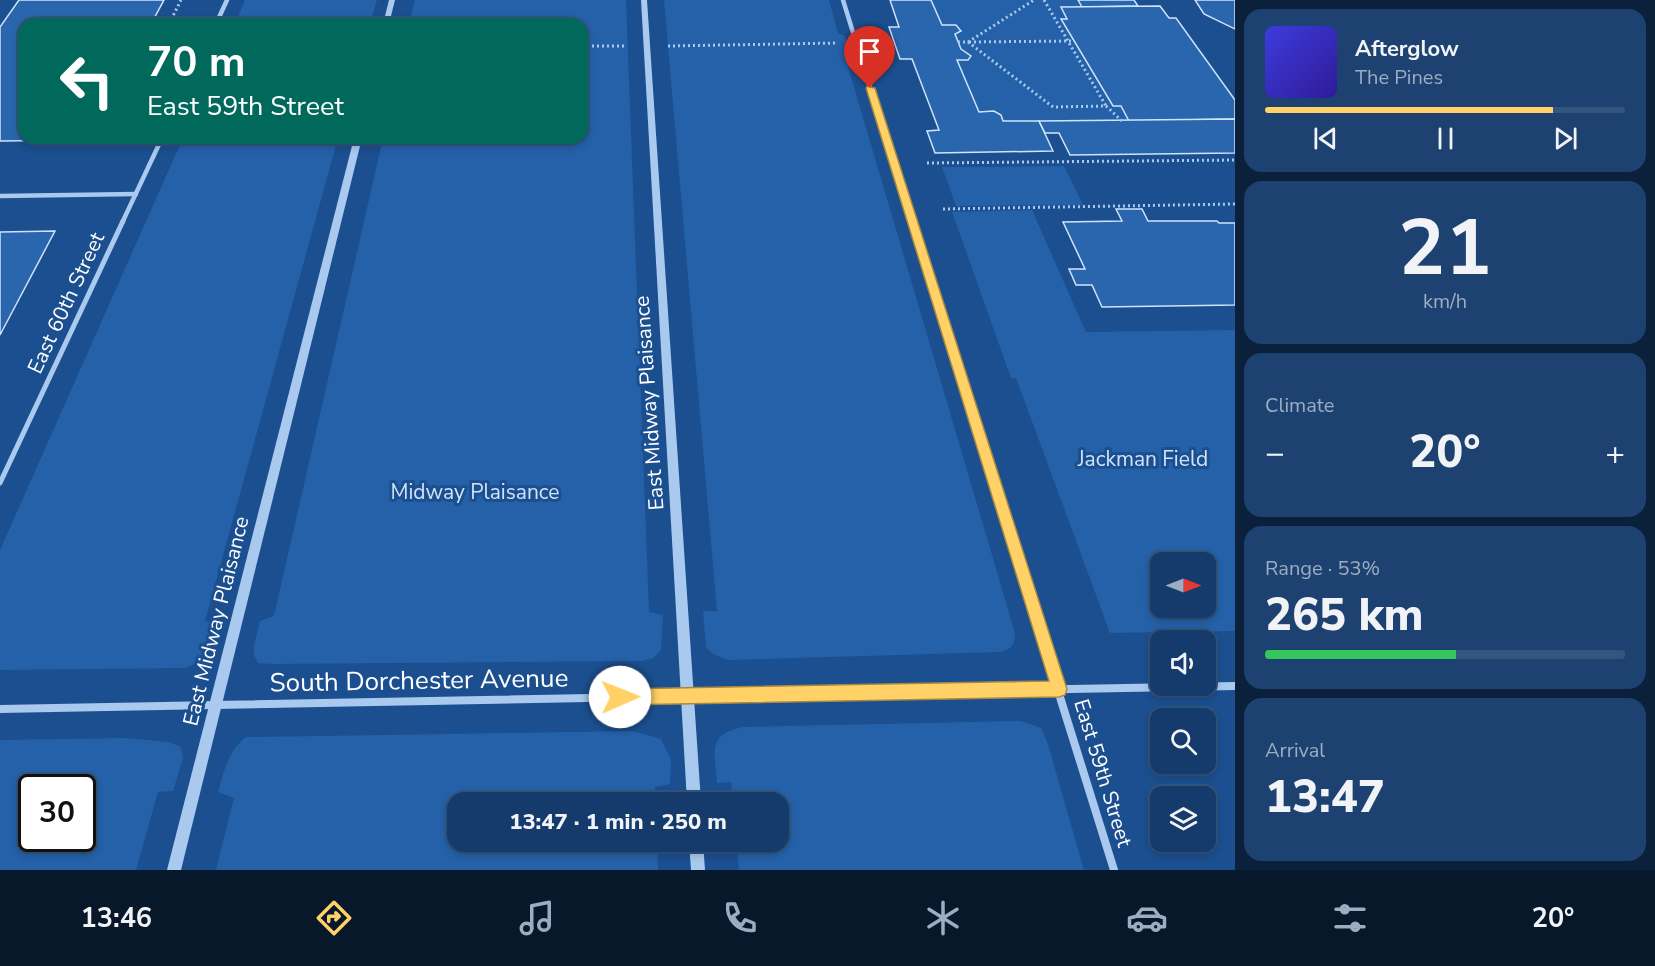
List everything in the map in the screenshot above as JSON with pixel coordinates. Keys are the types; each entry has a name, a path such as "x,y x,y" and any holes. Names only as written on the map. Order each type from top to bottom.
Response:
{"street":[{"path":"219,18 227,0"},
{"path":"388,18 392,0"},
{"name":"East Midway Plaisance","path":"644,0 693,792"},
{"name":"East 59th Street","path":"843,0 1114,870"},
{"name":"East 60th Street","path":"0,483 159,144"},
{"name":"East Midway Plaisance","path":"174,870 357,144"},
{"path":"0,196 136,194"},
{"name":"South Dorchester Avenue","path":"0,709 1235,686"},
{"path":"697,852 698,870"}],"path":[{"path":"172,18 181,0"},
{"path":"968,42 1034,0"},
{"path":"1044,0 1106,106 1122,121"},
{"path":"958,42 1074,41"},
{"path":"968,42 1053,106 1106,106"},
{"path":"668,46 847,43"},
{"path":"588,46 627,46"},
{"path":"927,163 1235,160"},
{"path":"943,209 1235,204"}],"green space":[{"path":"245,0 377,0 372,18 238,18"},
{"name":"Midway Plaisance","path":"415,0 626,0 649,612 663,615 661,650 653,658 642,661 274,664 258,663 254,655 260,621 274,616 382,144 588,144 588,18 410,18"},
{"path":"664,0 829,0 838,33 845,36 849,50 844,53 1015,633 1010,648 1000,652 728,660 713,654 706,647 703,611 717,611"},
{"path":"931,0 1078,0 1082,7 1061,7 1067,19 1062,19 1113,106 1121,106 1129,121 1003,121 1001,115 994,111 979,112 957,60 968,60 971,56 961,49 955,34 961,30 956,25 942,25"},
{"path":"180,144 336,144 205,621 217,624 208,652 199,661 185,668 0,670 0,550"},
{"path":"1064,166 1083,205 956,206 942,167"},
{"name":"Jackman Field","path":"1032,210 1086,332 1235,330 1235,631 1150,630 1150,632 1110,633 1016,378 1011,378 952,212"},
{"path":"1021,721 1041,728 1048,744 1084,870 739,870 737,852 789,852 789,792 732,792 731,782 717,783 715,746 723,735 743,727"},
{"path":"633,731 661,739 671,760 670,784 655,787 655,792 447,792 447,852 657,852 658,870 216,870 234,798 218,792 231,755 246,737"},
{"path":"126,738 169,742 181,747 183,758 173,791 158,792 136,870 0,870 0,740"}],"building":[{"path":"19,0 164,0 154,18 18,18 18,141 0,141 0,27"},
{"path":"890,0 931,0 942,25 956,25 961,31 955,34 961,49 971,56 968,60 957,60 979,112 994,111 1001,115 1003,121 1039,121 1053,151 935,153 927,131 939,130 912,59 900,59 889,27 899,27"},
{"path":"1078,0 1134,0 1138,6 1082,7"},
{"path":"1195,0 1235,0 1235,29 1204,14"},
{"path":"1160,6 1169,18 1176,18 1235,100 1235,119 1129,121 1121,106 1113,106 1061,19 1067,19 1061,7"},
{"path":"1235,119 1235,153 1070,155 1059,133 1045,133 1039,121"},
{"path":"1116,209 1142,209 1148,221 1235,223 1235,305 1102,307 1092,285 1076,285 1069,269 1085,269 1063,222 1122,221"},
{"path":"55,231 0,335 0,232"}],"route":[{"path":"620,697 1059,689 870,88"}]}
